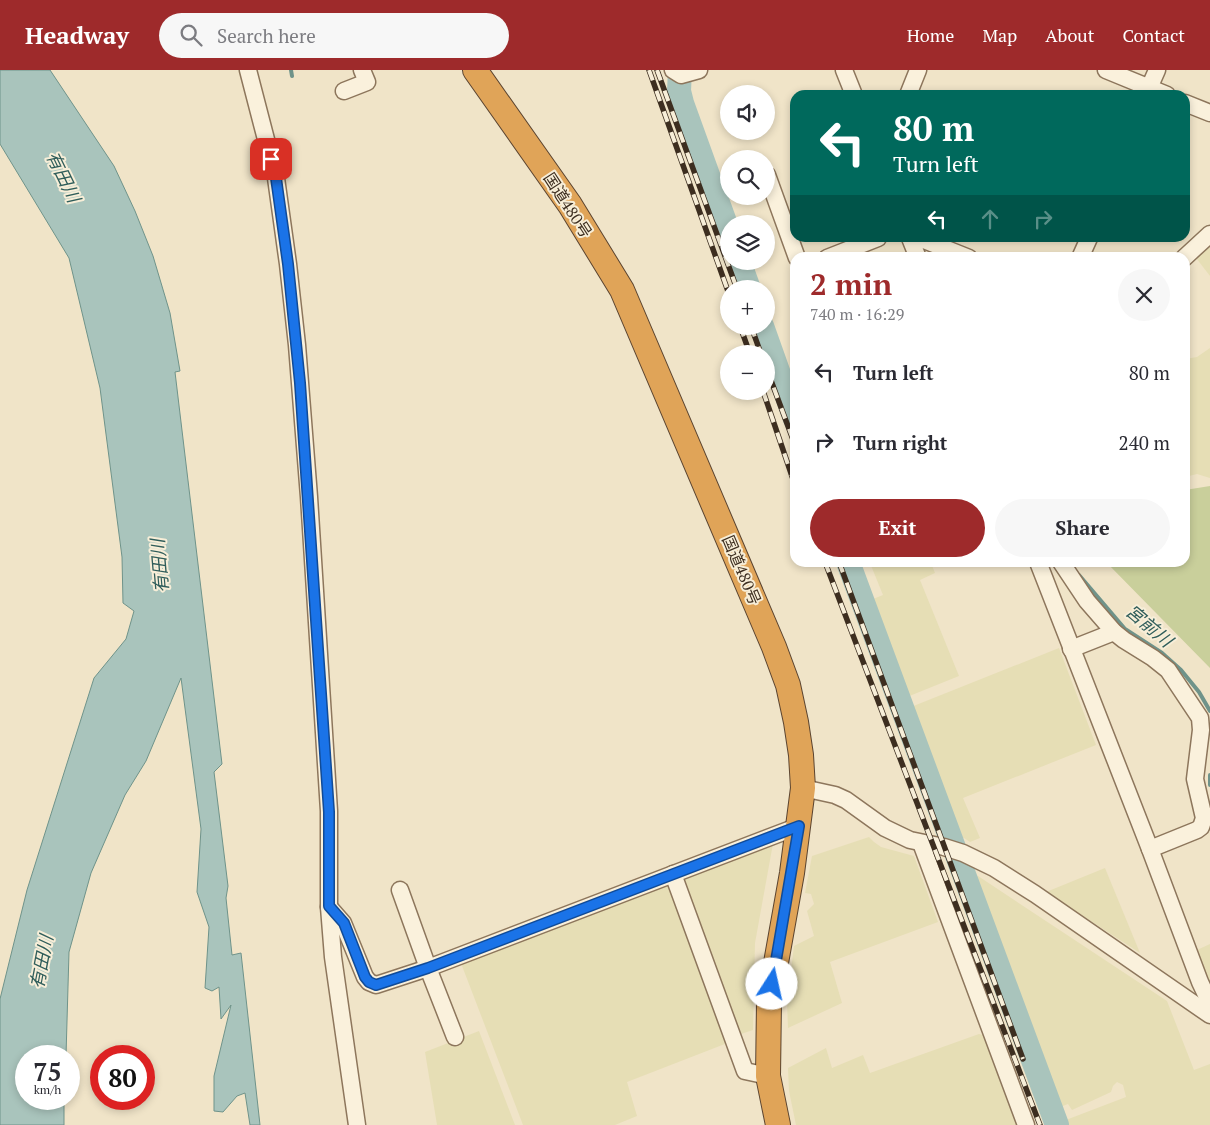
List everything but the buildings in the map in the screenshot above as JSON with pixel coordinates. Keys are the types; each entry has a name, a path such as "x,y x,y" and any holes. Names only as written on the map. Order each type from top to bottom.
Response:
{"highway":[{"name":"国道480号","path":"475,70 570,205 622,290 774,647 788,685 796,722 804,788 769,1002 768,1076 778,1125"}],"street":[{"path":"248,70 276,178 297,346 329,812 329,906 333,957 357,1125"},
{"path":"344,91 367,82 362,70"},
{"path":"673,70 681,76 699,70"},
{"path":"844,70 852,90"},
{"path":"910,90 918,70"},
{"path":"1106,70 1146,90"},
{"path":"1148,90 1157,70"},
{"path":"1190,105 1210,113"},
{"path":"775,197 790,239"},
{"path":"1190,252 1210,234"},
{"path":"842,252 868,242"},
{"path":"928,242 954,252"},
{"path":"1040,567 1200,982 1210,1003"},
{"path":"1064,567 1088,601 1114,632 1168,670 1197,712 1201,723 1195,779 1204,818 1203,822 1198,830 1150,849"},
{"path":"1071,649 1114,632"},
{"path":"804,788 835,795 856,806 885,828 910,840 944,847 1008,876 1210,1015"},
{"path":"329,906 344,923 365,977 369,982 376,985 428,968 799,826"},
{"path":"921,843 1026,1125"},
{"path":"673,874 745,1071 768,1076"},
{"path":"400,890 455,1037"}],"shaded area":[{"path":"1210,240 1210,276 1193,254"},
{"path":"1210,348 1210,478 1197,474 1190,476 1190,358 1197,357"},
{"path":"872,567 933,567 935,573 920,580 959,676 902,699 863,603 883,595"},
{"path":"1059,648 1096,745 963,798 980,838 970,842 964,838 955,838 906,709"},
{"path":"869,837 881,847 914,856 938,922 830,962 842,1003 788,1028 787,1001 794,946 814,936 807,911 814,904 811,894 805,893 812,856"},
{"path":"774,838 755,943 753,1030 741,1034 680,877"},
{"path":"1105,868 1140,953 1046,892"},
{"path":"970,873 978,876 1167,1001 1194,1070 1210,1064 1210,1125 1059,1125 1058,1123 1126,1097 1123,1085 1117,1082 1111,1092 1072,1110 1068,1104 1055,1109"},
{"path":"667,880 730,1042 627,1082 637,1116 615,1125 523,1125 459,958"},
{"path":"1210,944 1210,987 1197,950"},
{"path":"479,1031 515,1125 437,1125 425,1052"},
{"path":"979,1034 983,1035 1017,1125 796,1125 789,1091 788,1068 826,1048 832,1068 863,1055 870,1073"}],"green space":[{"path":"1210,486 1210,668 1111,567 1190,567 1190,489"}],"water":[{"name":"有田川","path":"0,70 50,70 114,166 153,256 170,313 180,371 175,372 222,764 214,772 228,886 226,898 232,955 241,953 260,1125 250,1125 245,1093 237,1096 223,1112 214,1111 214,1076 231,1005 221,1019 219,987 212,991 205,988 209,927 197,892 201,829 181,678 146,761 125,795 91,873 69,952 66,1045 15,1045 15,1110 64,1110 64,1125 0,1125 0,999 27,890 94,678 126,639 134,611 123,603 122,557 100,388 69,258 0,144"}],"waterway":[{"path":"291,70 292,76"},
{"path":"680,70 679,91 682,103 722,215"},
{"path":"742,270 746,280"},
{"path":"765,335 790,405"},
{"path":"850,567 1057,1125"},
{"name":"宮前川","path":"1079,575 1125,629 1162,653 1181,670 1199,692 1210,711"},
{"name":"宮前川","path":"1210,775 1210,785"}],"railway":[{"path":"649,70 724,280"},
{"path":"657,70 734,280"},
{"path":"743,335 747,345"},
{"path":"754,335 758,345"},
{"path":"775,391 790,432"},
{"path":"766,400 790,470"},
{"path":"827,567 1040,1125"},
{"path":"841,567 1023,1059"}],"route":[{"path":"271,159 276,178 288,264 297,346 309,497 329,812 329,906 344,923 365,977 369,982 376,985 428,968 799,826 772,984"}]}
